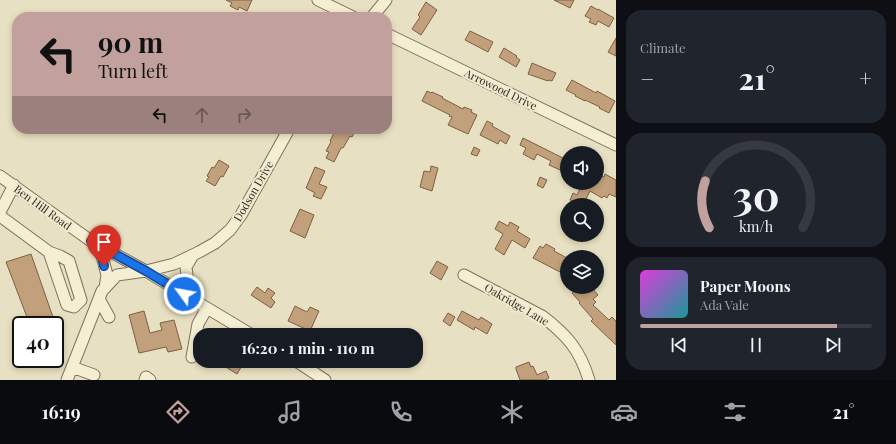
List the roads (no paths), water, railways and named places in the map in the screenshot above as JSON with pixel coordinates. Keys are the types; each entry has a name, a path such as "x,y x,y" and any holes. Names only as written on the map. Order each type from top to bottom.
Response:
{"street":[{"path":"318,0 349,12"},
{"path":"376,12 386,0"},
{"name":"Arrowood Drive","path":"392,36 616,145"},
{"name":"Dodson Drive","path":"67,380 102,291 117,275 146,271 174,264 193,256 215,243 230,230 241,215 286,134"},
{"name":"Ben Hill Road","path":"0,176 91,241 146,271 240,328"},
{"path":"0,212 14,185"},
{"path":"0,216 49,252"},
{"path":"91,241 102,256 107,275 105,288"},
{"path":"193,256 186,267 188,283 197,302"},
{"name":"Oakridge Lane","path":"464,275 542,316 552,323 567,337 580,356 589,380"},
{"path":"99,299 108,317"},
{"path":"192,357 198,324 207,308"},
{"path":"72,367 94,375"},
{"path":"307,368 325,380"},
{"path":"145,380 146,377 150,380"}]}
